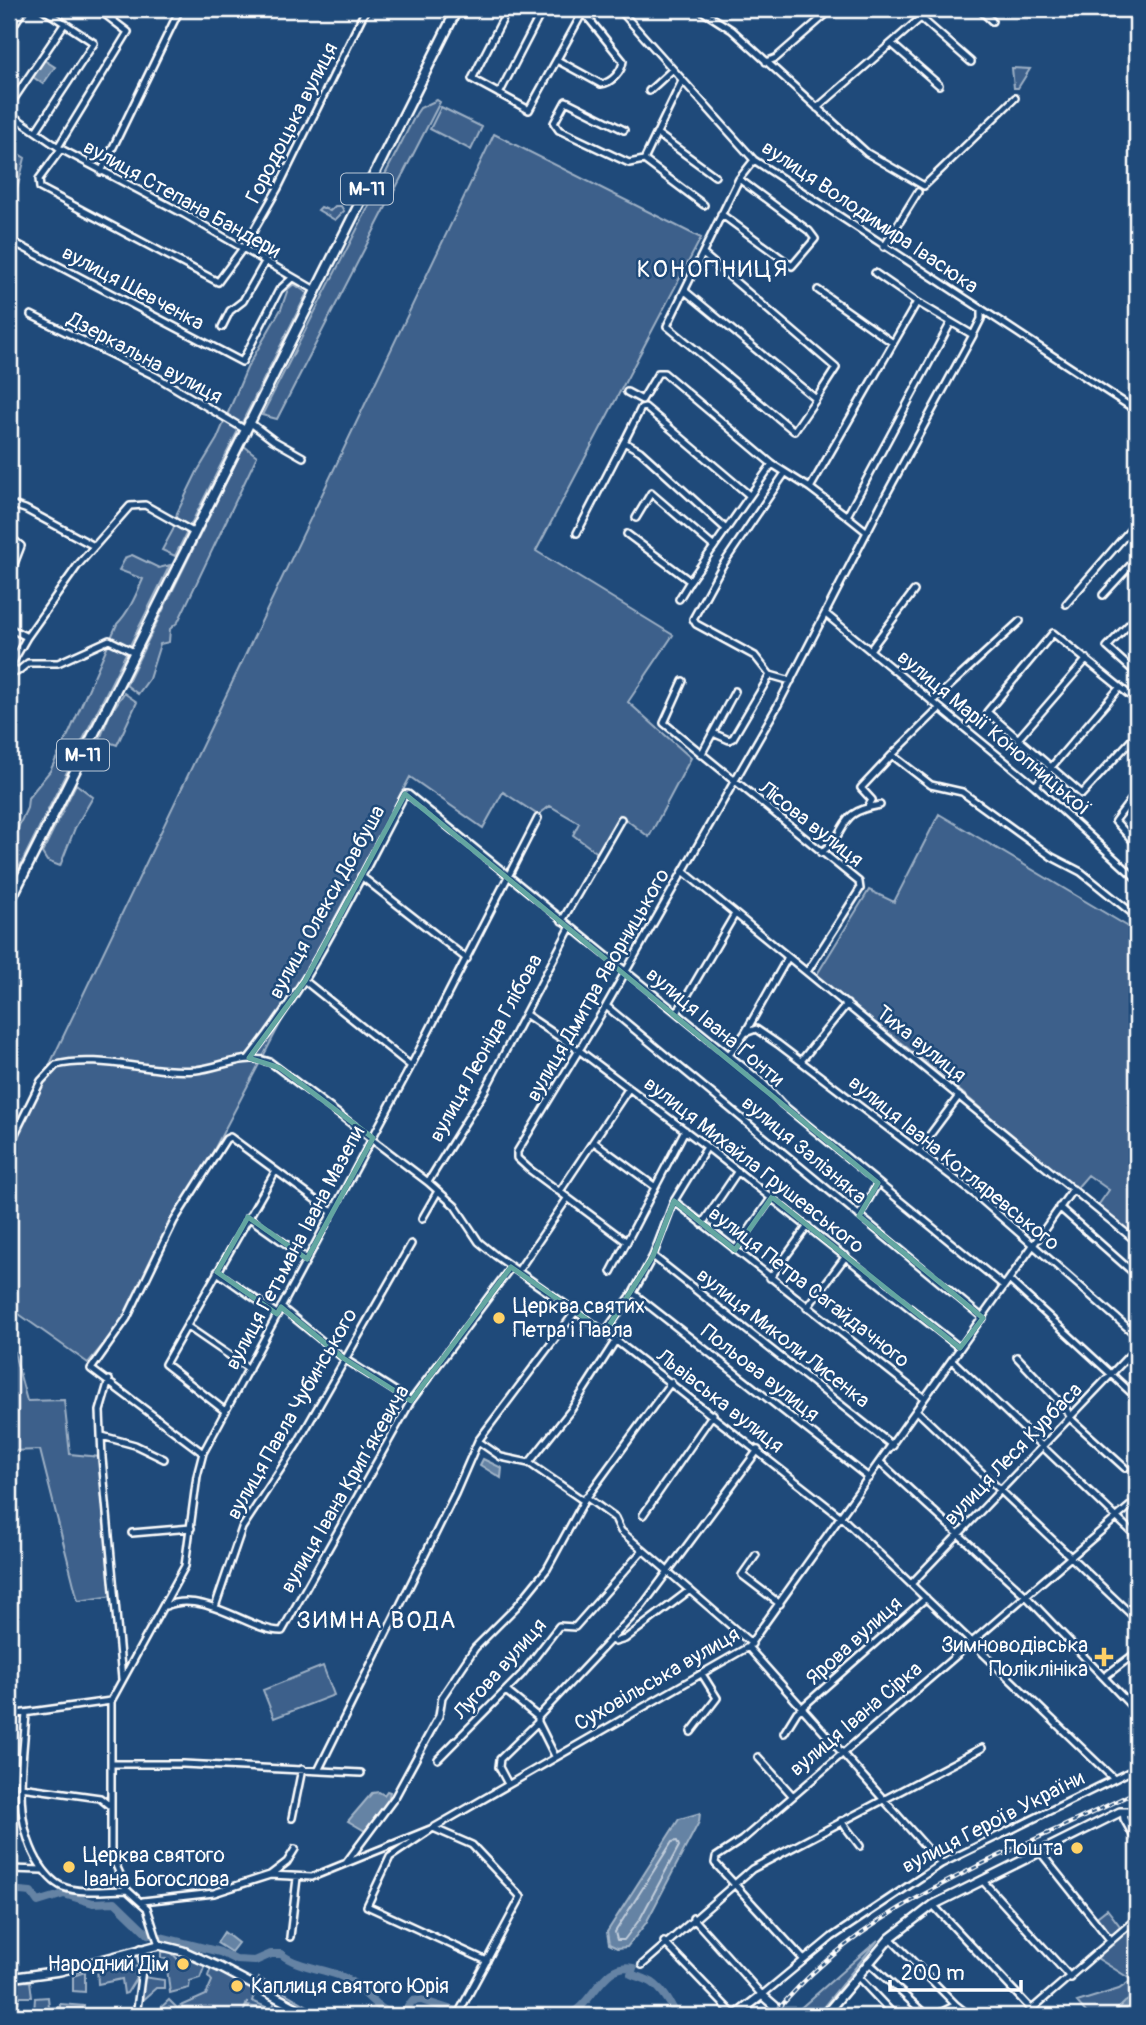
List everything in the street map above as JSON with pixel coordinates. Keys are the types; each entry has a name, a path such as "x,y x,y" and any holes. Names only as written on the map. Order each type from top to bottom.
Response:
{"highway":[{"name":"М-11","path":"9,903 246,425 457,9"}],"main road":[{"path":"824,2016 890,1938 933,1905 1123,1812 1137,1812"},
{"path":"9,1978 60,1972 158,1942 221,1968 312,2016"},
{"path":"762,1995 777,2008"},
{"name":"вулиця Героїв України","path":"735,2016 762,1995"}],"street":[{"path":"9,32 24,9"},
{"path":"36,131 94,45 94,42 43,9"},
{"path":"59,148 127,37 127,29 98,9"},
{"path":"101,172 180,9"},
{"name":"Городоцька вулиця","path":"59,148 39,179 40,188 213,282 221,280 284,177 366,9"},
{"path":"508,9 472,79 531,109 582,10 623,61 623,65 611,80 601,83 557,60"},
{"path":"499,94 543,9"},
{"name":"вулиця Володимира Івасюка","path":"619,9 754,160 1137,411"},
{"path":"699,9 709,18 732,30 866,153 924,186 1014,98"},
{"path":"766,62 776,58 832,9"},
{"path":"817,108 931,9"},
{"path":"979,9 992,21"},
{"path":"921,18 971,62"},
{"path":"9,106 65,23"},
{"path":"892,44 939,85"},
{"path":"649,91 672,70"},
{"path":"624,130 566,101 554,123 559,130 629,163 644,160 659,135 682,81"},
{"name":"вулиця Степана Бандери","path":"9,113 59,148 184,214 315,290"},
{"path":"659,135 715,176"},
{"path":"644,160 704,205"},
{"path":"703,254 836,365 794,431 667,327 739,179 754,160"},
{"path":"721,214 792,266 816,239 739,179"},
{"path":"884,247 918,192"},
{"name":"вулиця Шевченка","path":"10,242 242,362 284,282 292,278"},
{"path":"222,327 230,311 243,301 265,262"},
{"path":"875,273 950,324 973,335"},
{"path":"818,289 893,343"},
{"path":"685,291 816,399"},
{"path":"810,488 917,302"},
{"name":"вулиця Дмитра Яворницького","path":"560,1191 529,1170 517,1158 517,1152 580,1051 791,681 867,532 973,335 981,319 981,310"},
{"name":"Дзеркальна вулиця","path":"31,315 155,376 246,425"},
{"path":"847,516 950,324"},
{"path":"627,392 642,400 659,373 664,373 772,464 810,488 867,532"},
{"path":"577,533 641,408 645,407 749,495"},
{"path":"246,425 303,457"},
{"path":"624,442 640,451 726,529"},
{"path":"679,599 772,464"},
{"path":"785,473 722,566 694,622 755,656 770,675 791,681"},
{"path":"636,518 651,493 714,547"},
{"path":"134,652 109,640 58,663 28,663 17,672 11,665 27,636 94,546 130,506 139,503 193,532"},
{"path":"9,504 25,509 94,546"},
{"path":"1066,604 1137,522"},
{"path":"627,534 690,581"},
{"path":"9,536 22,546 9,577"},
{"path":"1103,595 1137,558"},
{"path":"706,561 722,566"},
{"path":"870,650 914,591"},
{"name":"вулиця Марії Конопницької","path":"827,615 1035,786 1137,879"},
{"path":"1137,616 1107,647 1137,674"},
{"path":"932,702 1020,621"},
{"path":"9,628 27,636"},
{"path":"1137,701 1058,635 1050,633 988,710 988,713 1084,794 1137,734"},
{"path":"1018,739 1087,659"},
{"path":"713,733 729,740 733,738 770,675"},
{"name":"Лісова вулиця","path":"682,681 664,723 859,882 860,889 807,972"},
{"path":"1035,786 1120,687"},
{"path":"701,755 735,691"},
{"path":"868,807 872,800 861,788 940,708"},
{"path":"892,755 932,785 962,792 1052,857 1073,871 1081,872 1137,917"},
{"path":"1137,792 1115,821 1137,843"},
{"name":"вулиця Олекси Довбуша","path":"249,1058 282,1018 305,981 405,794"},
{"name":"вулиця Івана Ґонти","path":"405,794 729,1055 763,1083 782,1104 1004,1286"},
{"path":"821,852 835,841 851,814 868,807 880,806"},
{"name":"вулиця Гетьмана Івана Мазепи","path":"111,1701 186,1566 197,1476 203,1453 411,1066 538,818"},
{"path":"562,921 621,819"},
{"name":"Тиха вулиця","path":"683,871 1137,1242"},
{"path":"361,876 467,958"},
{"path":"677,1013 735,914"},
{"name":"вулиця Леоніда Глібова","path":"428,1182 485,1090 570,928"},
{"path":"729,1055 746,1034 788,957"},
{"path":"305,981 411,1066"},
{"path":"801,1061 847,1004"},
{"name":"вулиця Залізняка","path":"606,1006 983,1318"},
{"name":"вулиця Михайла Грушевського","path":"524,1014 580,1051 772,1196 960,1348"},
{"name":"вулиця Івана Котляревського","path":"746,1034 756,1029 977,1196 1137,1336"},
{"path":"9,1146 41,1082 56,1065 83,1062 198,1070 249,1058"},
{"name":"Львівська вулиця","path":"249,1058 261,1059 281,1068 373,1138 455,1206 480,1242 511,1267 616,1340 841,1517 1114,1779"},
{"path":"627,1242 567,1199 560,1191 629,1088"},
{"path":"918,1151 960,1096"},
{"path":"611,1272 685,1130"},
{"path":"203,1453 91,1369 127,1318 174,1221 226,1139 230,1137 332,1212"},
{"path":"594,1142 654,1186"},
{"path":"605,1332 633,1293 653,1256 674,1201 708,1147"},
{"path":"702,1223 738,1171"},
{"path":"225,1411 165,1366 275,1172"},
{"path":"859,1216 878,1183"},
{"name":"Суховільська вулиця","path":"143,1901 214,1894 270,1875 312,1877 433,1828 750,1645 1073,1189"},
{"path":"422,1219 438,1191"},
{"path":"735,1250 772,1196"},
{"path":"518,1271 567,1199"},
{"name":"вулиця Петра Сагайдачного","path":"674,1201 924,1398"},
{"path":"1059,1207 1137,1276"},
{"path":"248,1217 307,1259"},
{"path":"770,1278 808,1226"},
{"name":"вулиця Павла Чубинського","path":"215,1607 243,1528 296,1444 343,1358 411,1244"},
{"name":"вулиця Миколи Лисенка","path":"653,1256 893,1446"},
{"path":"807,1308 846,1256"},
{"name":"вулиця Івана Крипʼякевича","path":"215,1607 276,1631 285,1628 411,1401 511,1267"},
{"path":"217,1272 277,1314"},
{"path":"1009,1280 1137,1398"},
{"name":"Польова вулиця","path":"633,1293 869,1478"},
{"path":"281,1307 343,1358 411,1401"},
{"path":"318,1769 478,1441 575,1312"},
{"path":"188,1328 248,1369"},
{"path":"529,1463 571,1410 616,1340"},
{"name":"вулиця Леся Курбаса","path":"912,1583 1137,1347"},
{"path":"1017,1357 1070,1417 1125,1468"},
{"path":"952,1360 1137,1538"},
{"path":"109,1380 102,1401 102,1436 107,1536 122,1681"},
{"path":"346,1863 395,1797 439,1716 442,1697 475,1648 517,1606 547,1569 585,1499 671,1382"},
{"path":"916,1410 1001,1487 1137,1620"},
{"path":"643,1515 713,1414"},
{"path":"102,1436 135,1445 164,1459"},
{"path":"478,1441 501,1457 529,1463 615,1518 621,1531 750,1645 941,1864"},
{"path":"508,1784 499,1767 500,1759 670,1573 758,1450"},
{"path":"881,1463 1025,1595 1137,1712"},
{"name":"вулиця Івана Сірка","path":"734,1883 714,1859 743,1840 792,1794 1137,1500"},
{"path":"132,1533 191,1528"},
{"name":"Лугова вулиця","path":"438,1759 506,1691 559,1626 575,1627 643,1550"},
{"path":"756,1555 742,1575 780,1604"},
{"path":"610,1639 615,1642 625,1639 690,1590"},
{"name":"Ярова вулиця","path":"784,1733 790,1720 803,1707 926,1598"},
{"path":"166,1606 176,1603 215,1607"},
{"path":"1104,1677 1137,1652"},
{"path":"691,1732 718,1698 702,1674"},
{"path":"506,1691 538,1720 555,1756"},
{"path":"9,1715 111,1701 111,1854 127,1890 143,1901 158,1942"},
{"path":"26,1713 21,1787 24,1832 43,1870 55,1882 67,1888 127,1890"},
{"path":"642,1965 664,1942 752,1869 982,1748"},
{"path":"758,1757 792,1794"},
{"path":"111,1764 318,1769 361,1773"},
{"name":"вулиця Героїв України","path":"762,1995 881,1902 941,1864 1137,1768"},
{"path":"292,1818 302,1769"},
{"path":"21,1787 100,1798 110,1807"},
{"path":"1123,1812 1137,1842"},
{"path":"841,1821 860,1846"},
{"path":"458,2015 488,1961 522,1897 472,1845 433,1828 390,1857 367,1906 459,1945 488,1961"},
{"path":"270,1875 287,1862 295,1849"},
{"path":"1041,1853 1111,1941"},
{"path":"9,1869 43,1870"},
{"path":"290,1937 297,1878"},
{"path":"982,1880 1071,1978"},
{"path":"734,1883 804,1960"},
{"path":"933,1905 1032,2010"},
{"path":"693,1918 762,1995"},
{"path":"1024,2016 1137,1918"},
{"path":"890,1938 970,2016"},
{"path":"664,1942 735,2016"},
{"path":"136,2016 143,1962 141,1948"},
{"path":"868,1962 925,2014 938,2014 956,2005"},
{"path":"857,1976 895,2016"}],"highlighted area":[{"path":"405,794 878,1183 859,1216 983,1318 960,1348 772,1197 735,1250 674,1201 653,1256 605,1332 511,1267 411,1401 343,1358 281,1307 277,1314 217,1272 248,1217 307,1259 373,1138 280,1068 249,1058 305,981"}],"shaded area":[{"path":"1012,68 1030,69 1018,88 1014,88"},
{"path":"437,100 440,102 277,419 262,415 416,114 420,108"},
{"path":"441,107 482,127 471,150 430,129"},
{"path":"494,134 701,238 536,551 673,635 628,702 691,758 649,837 620,815 599,854 573,835 579,823 550,806 538,815 503,792 483,828 410,777 126,1317 88,1363 9,1307 9,1150"},
{"path":"9,148 25,158 14,201 9,207"},
{"path":"335,206 341,206 344,211 335,220 318,210 321,207 330,211"},
{"path":"294,284 307,293 175,556 162,550 197,472 217,439 247,368 281,309 288,289"},
{"path":"244,446 257,456 178,622 170,629 169,642 160,644 149,679 138,694 126,685"},
{"path":"132,555 159,568 170,565 9,888 9,839 17,830 27,808 28,798 50,771 117,624 129,609 143,579 119,570 126,557"},
{"path":"9,628 27,637 12,664 17,672 9,689"},
{"path":"124,693 137,702 117,745 100,739 110,714"},
{"path":"76,784 93,797 75,828 60,866 47,861 42,853"},
{"path":"939,814 1137,932 1137,1239 1097,1207 1109,1190 1088,1175 1076,1189 933,1068 816,976 869,890 894,902"},
{"path":"9,1334 27,1401 64,1400 70,1454 100,1457 113,1596 78,1601 40,1450 9,1451"},
{"path":"323,1666 334,1695 274,1718 263,1690"},
{"path":"1107,1909 1123,1930 1111,1941 1093,1920"},
{"path":"1137,1920 1137,2016 1089,2016 1077,2002 1119,1989 1132,1980 1097,1958"},
{"path":"878,1940 821,2010 812,2016 795,2013"},
{"path":"161,1952 171,1952 184,1966 188,1956 205,1965 200,1978 190,1981 189,1988 170,1993 166,1959 161,1958"},
{"path":"139,1954 140,1972 127,1993 124,1994 122,1979 98,1984 97,1966 117,1961 120,1969 139,1966 136,1956 126,1959"},
{"path":"211,1968 273,1998 259,1992 254,1995 252,2001 268,2008 266,2012 261,2008 247,2006 247,2002 242,2016 243,2012 209,2012 209,2016 203,2016 202,2007 191,2010 191,2016 184,2016 179,2007 206,1995 212,1981 208,1976"},
{"path":"85,1972 85,1992 73,1991 73,1976"},
{"path":"143,1977 164,1980 164,1988 156,1988 140,2002"},
{"path":"259,1978 325,2016 319,2016 258,1982"},
{"path":"30,1981 32,1997 19,1997 16,2016 9,2016 9,1982"},
{"path":"48,1997 49,2008 58,2007 58,2016 34,2013 35,1998"},
{"path":"276,1999 305,2016 279,2016 271,2011"},
{"path":"169,2000 181,2012 181,2016 138,2016 139,2010 155,2013"},
{"path":"60,2004 84,2006 84,2016 60,2016"}],"water":[{"path":"44,60 55,67 43,84 33,77"},
{"path":"483,1459 502,1468 501,1478 480,1465"},
{"path":"387,1791 390,1792 388,1801 365,1831 348,1821 372,1793 379,1792 384,1795"},
{"path":"700,1813 699,1822 646,1923 627,1947 617,1948 609,1944 607,1932 679,1819"},
{"path":"224,1932 238,1943 231,1952 217,1943"},
{"path":"1137,1995 1137,2016 1111,2016 1125,2002"}],"waterway":[{"name":"ЗИМНА ВОДА","path":"9,1890 31,1892 38,1902 64,1894 93,1903 115,1902 148,1934 220,1952 236,1960 255,1961 271,1954 281,1954 298,1963 345,1978 382,2009 396,2014 403,2014 412,2001 421,2000 452,2010 493,2016"},
{"name":"ЗИМНА ВОДА","path":"564,2016 583,2005 605,1978 622,1968 633,1968 631,1974 657,1986 677,2016"}],"railway":[{"path":"773,2016 810,1976 851,1941 895,1911 990,1860 1137,1791"}],"place":[{"name":"Церква святих Петра і Павла","path":"499,1318"},
{"name":"Зимноводівська Поліклініка","path":"1104,1657"},
{"name":"Пошта","path":"1077,1848"},
{"name":"Церква святого Івана Богослова","path":"69,1867"},
{"name":"Народний Дім","path":"183,1964"},
{"name":"Каплиця святого Юрія","path":"237,1986"}],"district":[{"name":"КОНОПНИЦЯ","path":"713,269"},
{"name":"ЗИМНА ВОДА","path":"377,1620"}]}
